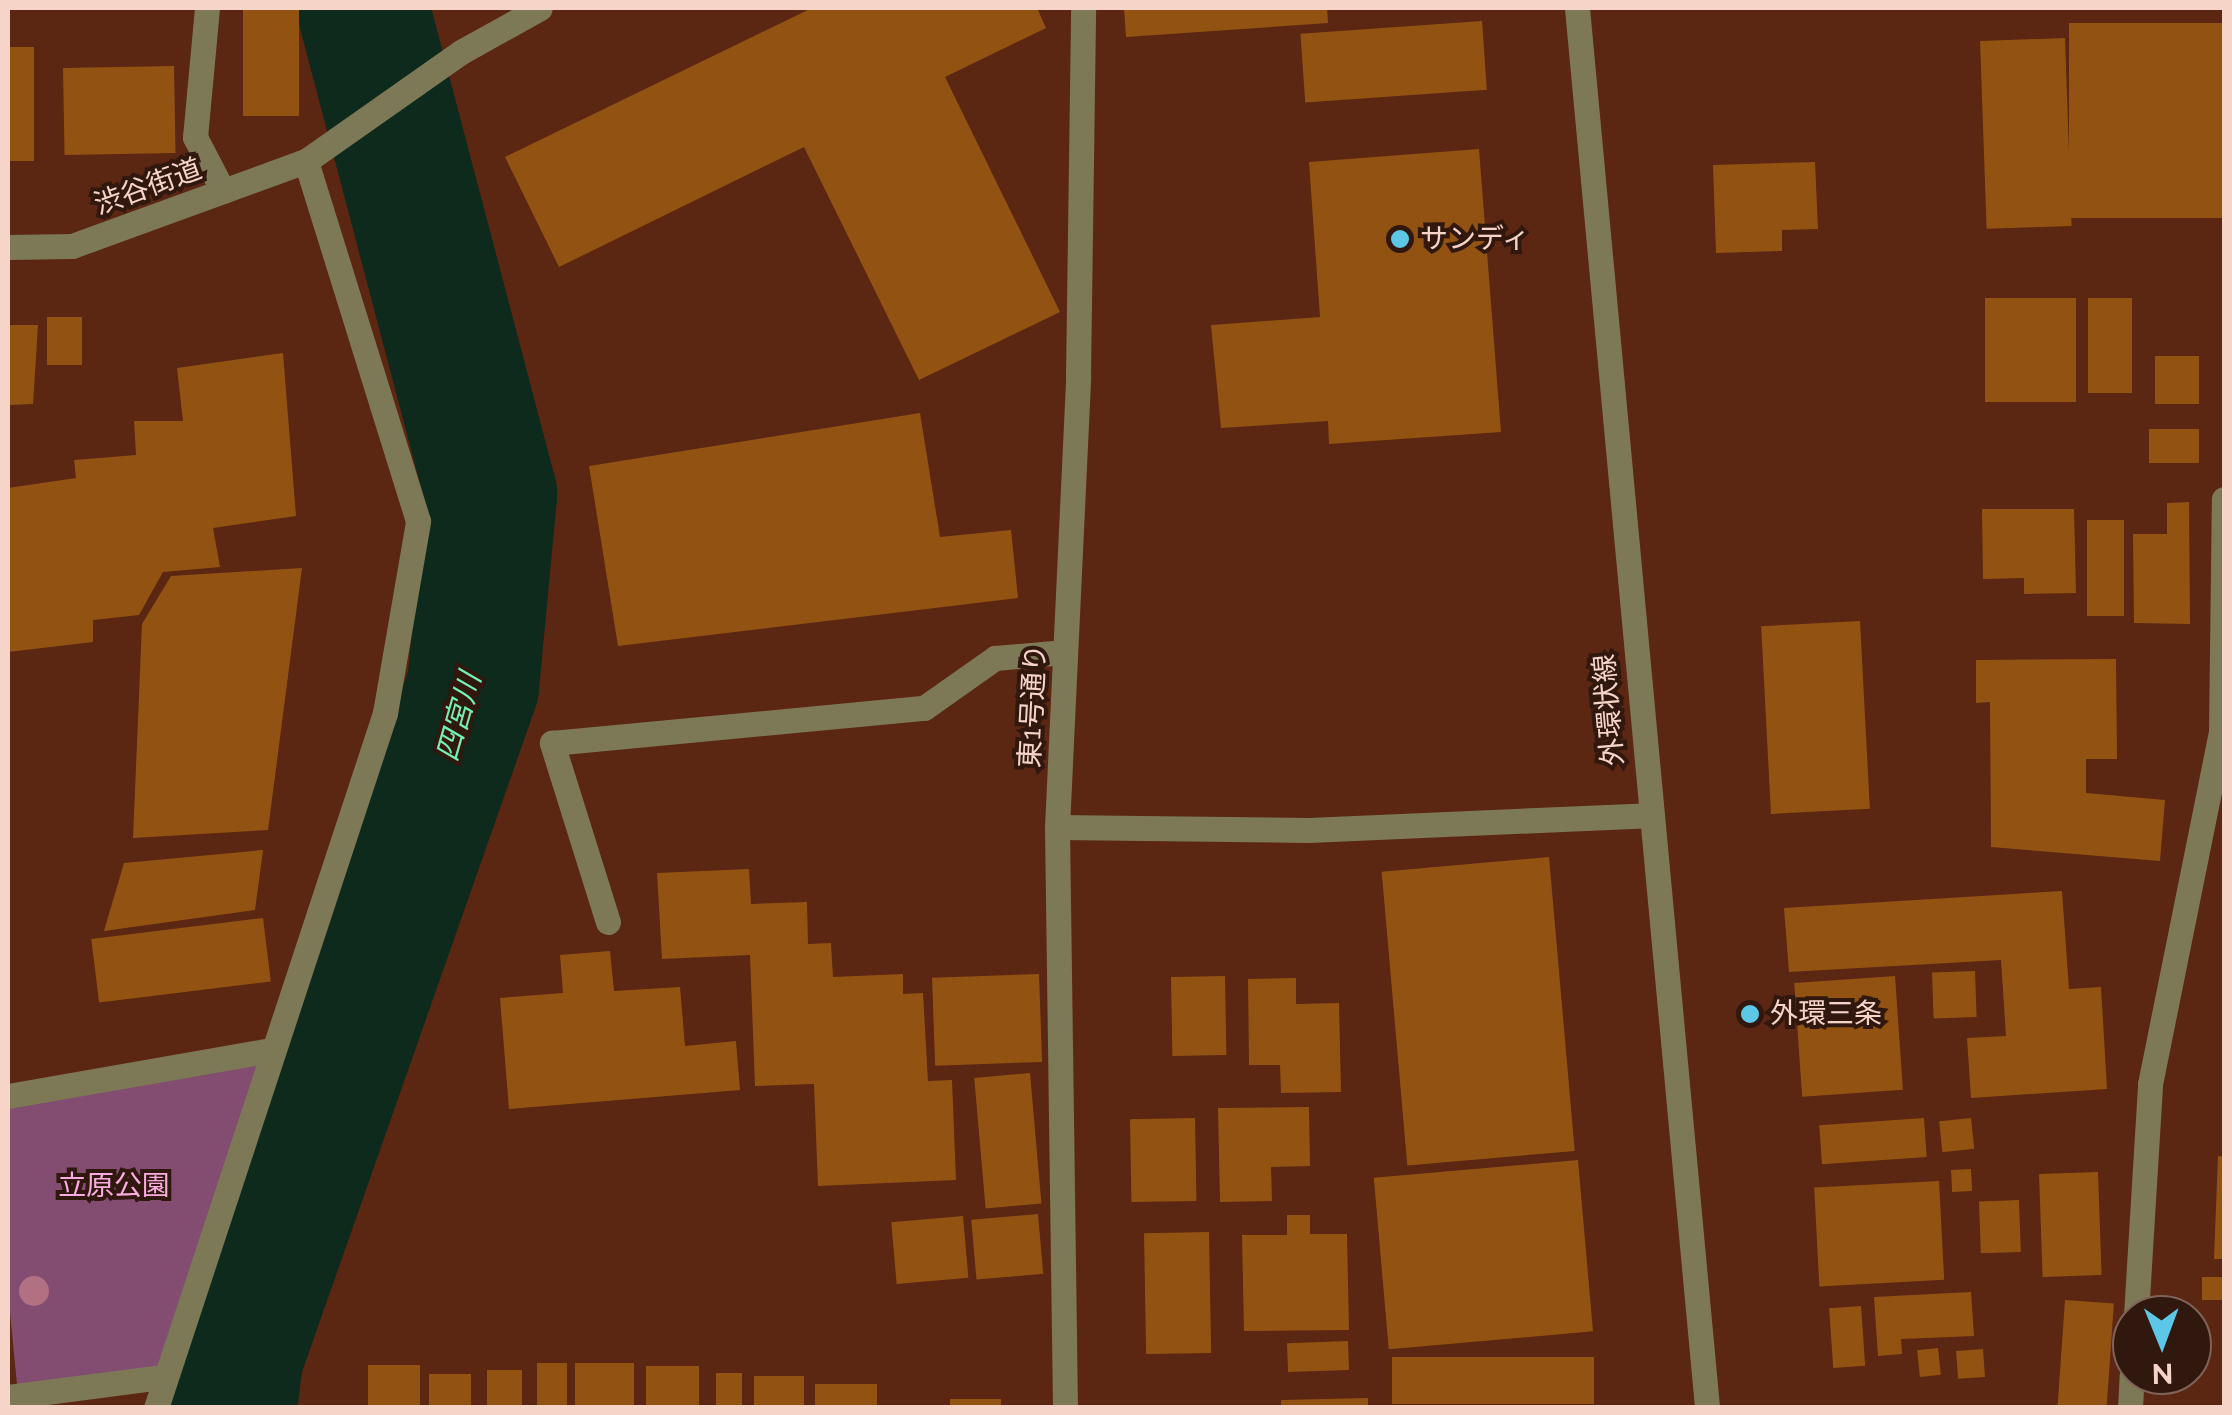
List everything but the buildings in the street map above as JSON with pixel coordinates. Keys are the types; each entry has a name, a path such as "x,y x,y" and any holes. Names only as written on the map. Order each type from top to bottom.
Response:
{"street":[{"path":"207,8 195,137 223,192"},
{"name":"渋谷街道","path":"8,247 72,246 306,161 461,52 540,8"},
{"name":"東1号通り","path":"1065,1408 1057,827 1078,376 1084,8"},
{"name":"外環状線","path":"1577,8 1707,1408"},
{"path":"156,1408 163,1377 386,714 418,521 306,161"},
{"path":"2137,1295 2150,1084 2221,732 2224,499"},
{"path":"608,922 552,743 924,708 995,658 1065,652"},
{"path":"1057,827 1309,830 1649,815"},
{"path":"8,1096 272,1050"},
{"path":"8,1397 163,1377"}],"green space":[{"name":"立原公園","path":"272,1050 163,1377 18,1395 8,1292 8,1096"}],"waterway":[{"name":"四宮川","path":"231,1408 237,1358 473,686 491,494 363,8"}],"place":[{"name":"サンディ","path":"1400,239"},
{"name":"外環三条","path":"1750,1014"}]}
